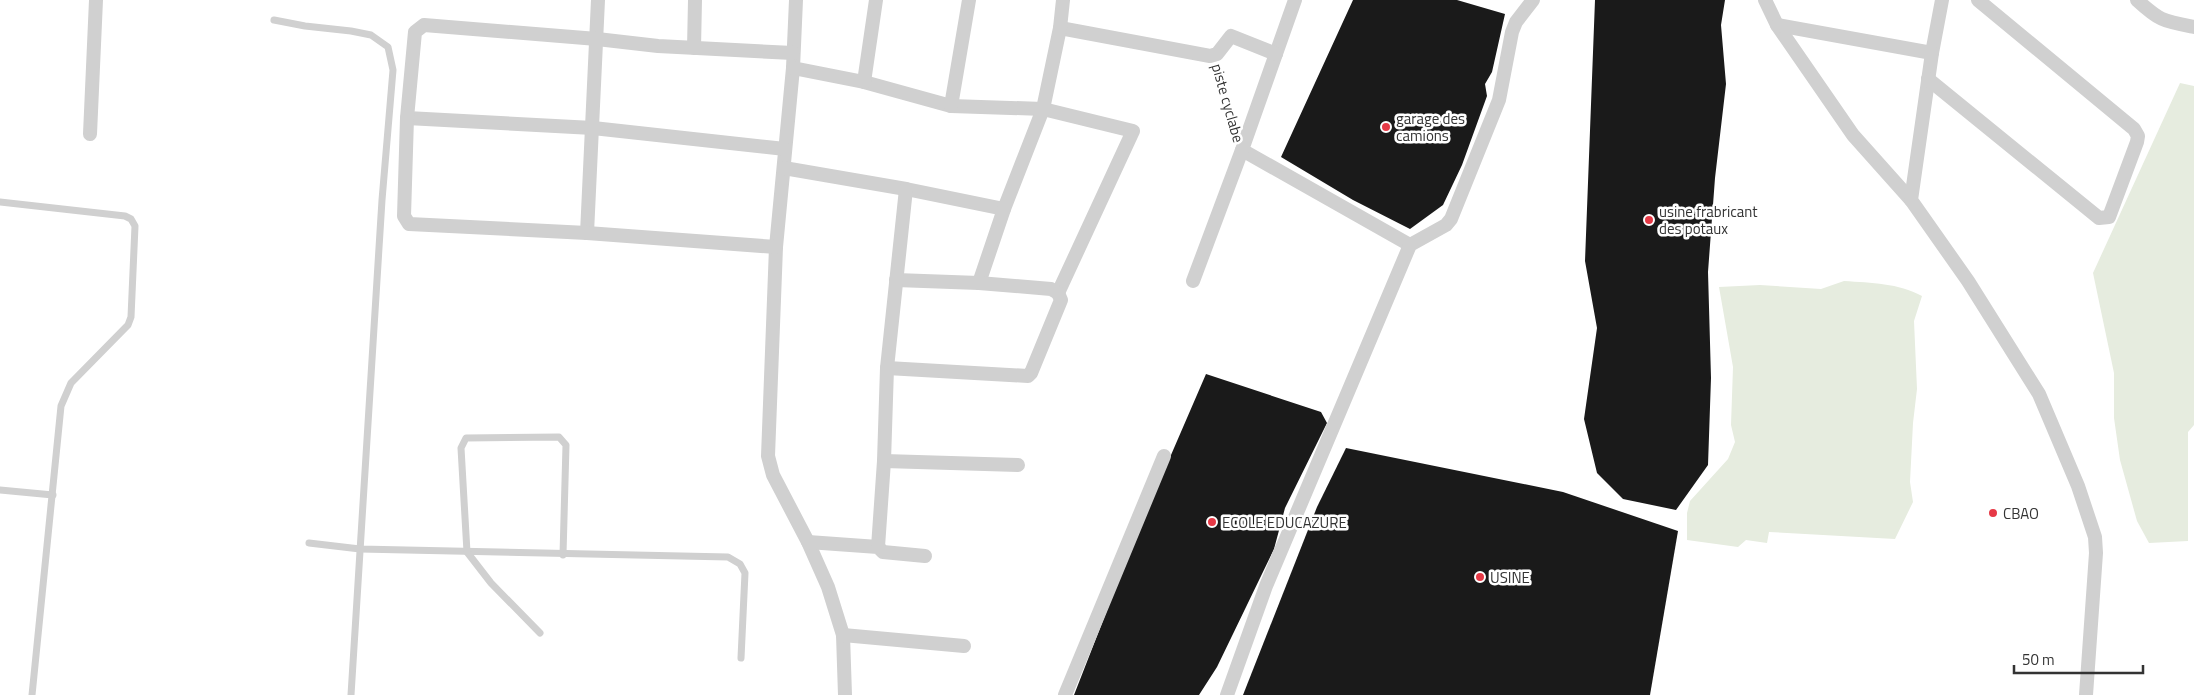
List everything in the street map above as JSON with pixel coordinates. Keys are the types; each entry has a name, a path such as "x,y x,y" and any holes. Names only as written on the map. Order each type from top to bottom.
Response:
{"street":[{"path":"90,134 96,0"},
{"path":"588,233 598,0"},
{"path":"694,48 696,0"},
{"path":"796,0 793,68 776,247 768,456 773,474 808,542 828,587 843,635 844,695"},
{"path":"864,82 876,0"},
{"path":"951,106 969,0"},
{"path":"979,283 1004,209 1043,109 1060,28 1063,0"},
{"path":"1193,281 1295,0"},
{"path":"1227,695 1266,586 1410,245 1446,225 1451,219 1499,100 1512,32 1516,22 1533,0"},
{"path":"1765,0 1777,25 1853,135 1911,200 1968,281 2039,394 2078,486 2095,537 2096,553 2086,695"},
{"path":"1911,200 1928,79 1942,0"},
{"path":"1928,79 2098,218 2108,218 2138,136 2134,129 1978,0"},
{"path":"2136,0 2155,17 2164,21 2194,27"},
{"path":"1777,25 1932,54"},
{"path":"776,247 588,233 409,224 404,216 407,118 415,32 418,28 424,26 597,39 658,46 793,53"},
{"path":"1060,28 1175,51 1214,56 1231,36 1276,54"},
{"path":"793,68 864,82 951,106 1043,109 1133,131 1058,293 1060,300 1031,373 1028,376 887,368"},
{"path":"407,118 593,128 785,149"},
{"path":"1242,150 1410,245"},
{"path":"784,168 906,189 1004,209"},
{"path":"878,547 884,461 887,368 906,189"},
{"path":"896,280 979,283 1051,289 1058,293"},
{"path":"1065,695 1164,456"},
{"path":"884,461 1018,466"},
{"path":"808,542 878,547 883,552 925,556"},
{"path":"843,635 964,646"}],"lane":[{"path":"274,20 371,35 388,47 393,70 382,200 351,695"},
{"path":"0,202 124,216 131,219 135,226 131,317 128,325 71,383 65,393 61,406 32,695"},
{"path":"540,633 491,583 467,552 461,448 466,438 559,438 566,445 563,555"},
{"path":"0,490 53,495"},
{"path":"309,543 360,549 563,555 728,557 740,564 745,573 741,658"}],"path":[{"name":"piste cyclabe","path":"1214,56 1242,150"}],"shaded area":[{"path":"2180,83 2194,86 2194,425 2188,432 2188,541 2149,543 2137,521 2120,460 2114,418 2114,373 2093,273"},
{"path":"1844,281 1894,286 1922,296 1914,321 1917,389 1910,482 1913,502 1895,539 1769,532 1767,543 1746,540 1738,547 1687,540 1687,513 1690,501 1728,459 1735,442 1731,425 1733,367 1719,287 1760,285 1821,289"}],"building":[{"name":"garage des camions","path":"1353,0 1457,0 1505,14 1492,72 1485,84 1487,96 1462,165 1443,205 1410,229 1353,200 1281,157"},
{"name":"usine frabricant des potaux","path":"1595,0 1725,0 1721,25 1726,84 1715,178 1708,272 1711,378 1708,465 1676,510 1623,499 1597,473 1584,419 1597,328 1585,261"},
{"name":"ECOLE EDUCAZURE","path":"1206,374 1321,412 1327,423 1285,508 1274,549 1217,667 1199,695 1074,695 1136,536"},
{"name":"USINE","path":"1346,448 1563,492 1678,531 1650,695 1243,695 1317,507"}],"place":[{"name":"garage des camions","path":"1386,127"},
{"name":"usine frabricant des potaux","path":"1649,220"},
{"name":"CBAO","path":"1993,513"},
{"name":"ECOLE EDUCAZURE","path":"1212,522"},
{"name":"USINE","path":"1480,577"}]}
